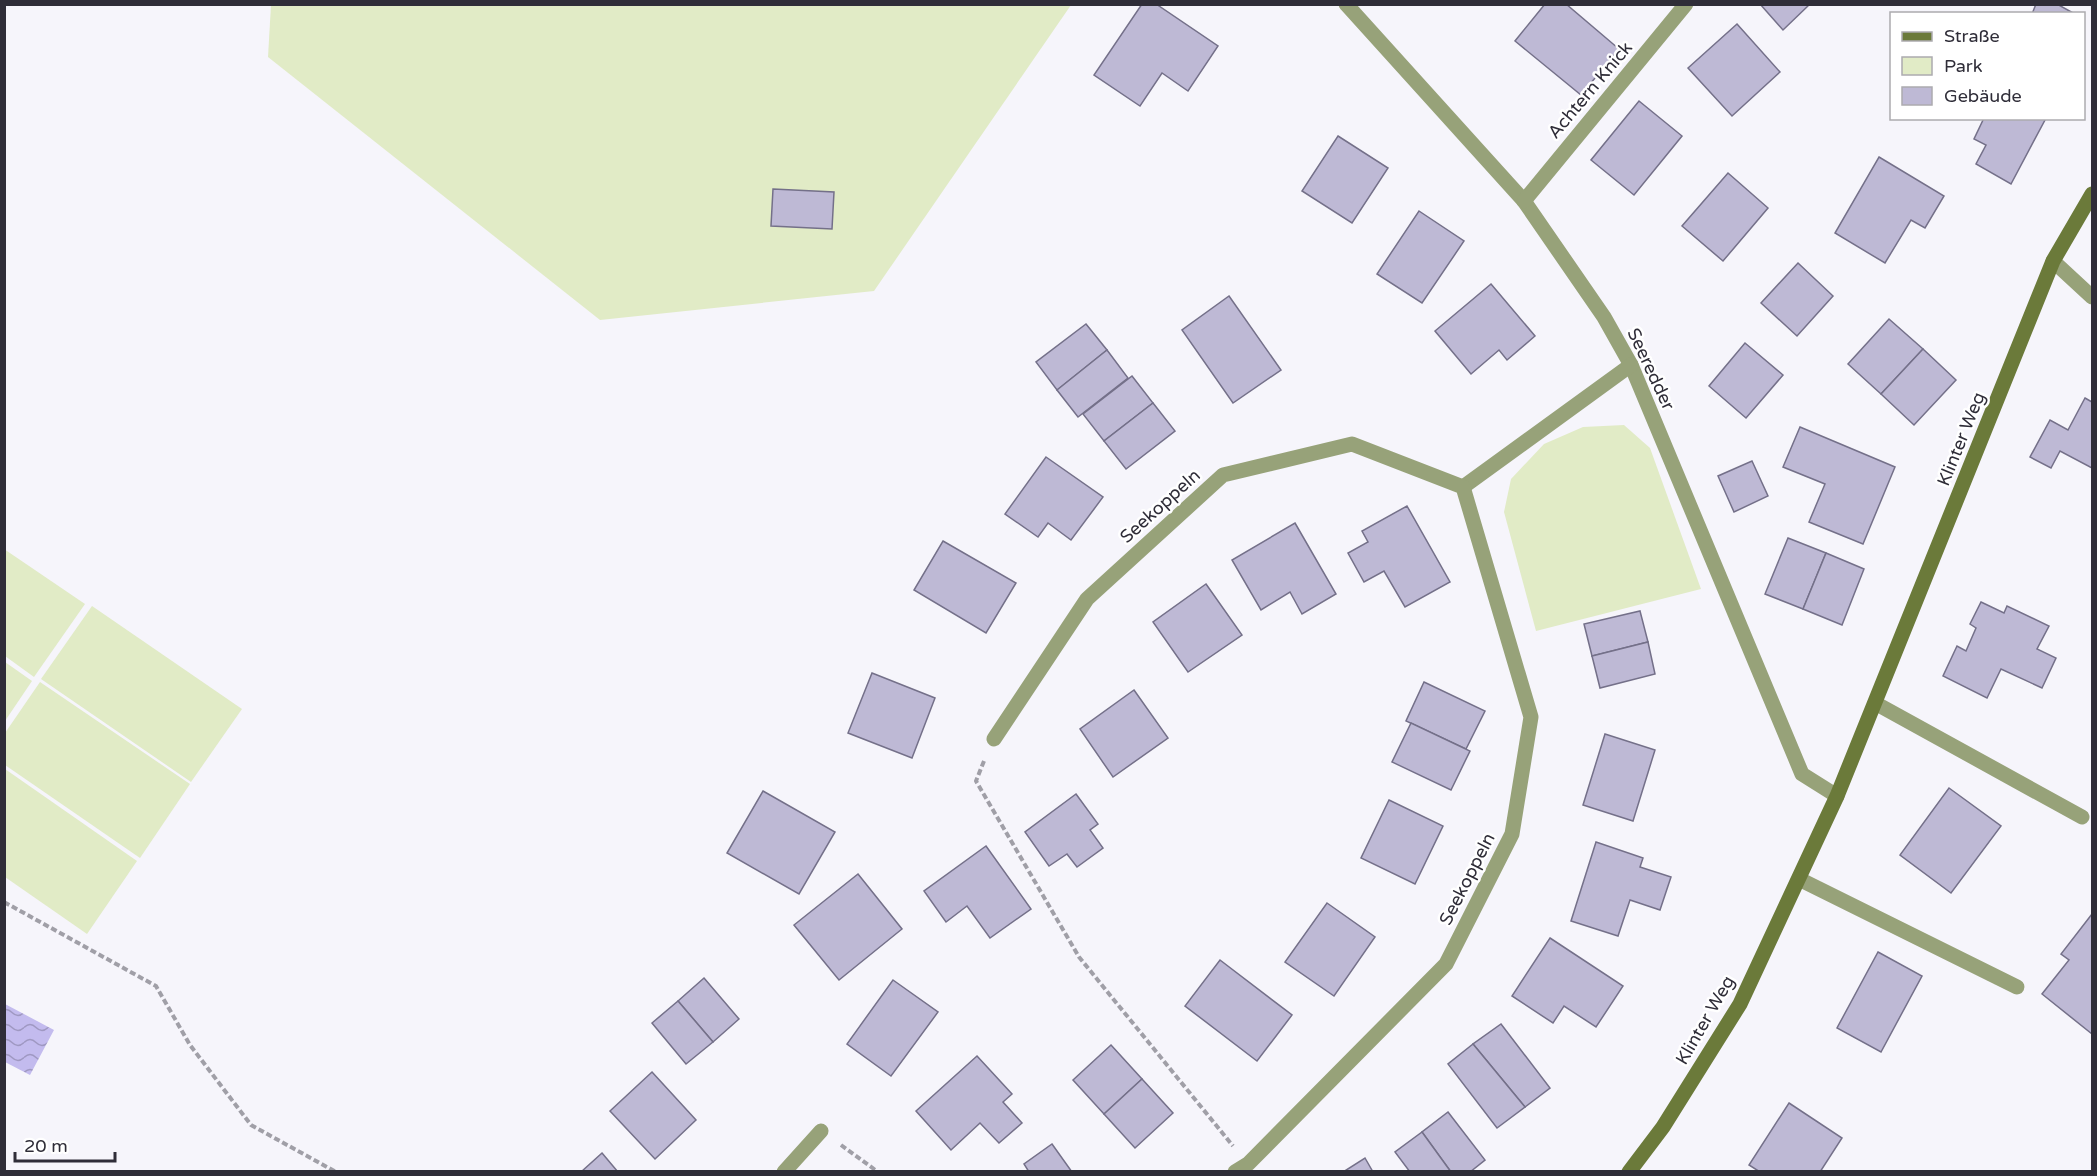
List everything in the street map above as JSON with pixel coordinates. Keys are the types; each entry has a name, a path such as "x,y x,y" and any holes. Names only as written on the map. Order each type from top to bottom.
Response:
{"street":[{"name":"Seeredder","path":"1346,4 1524,201 1604,317 1631,365 1802,774 1837,796"},
{"name":"Achtern Knick","path":"1524,201 1686,4"},
{"name":"Klinter Weg","path":"1629,1172 1663,1127 1740,1004 1837,796 2053,261 2092,194"},
{"path":"2053,261 2092,297"},
{"path":"1463,487 1631,365"},
{"name":"Seekoppeln","path":"994,739 1088,599 1223,475 1352,444 1463,487 1531,717 1512,834 1446,964 1242,1168"},
{"path":"1875,703 2082,817"},
{"path":"1799,879 2017,987"},
{"path":"784,1172 821,1131"}],"path":[{"path":"994,739 976,780 1078,957 1242,1168"},
{"path":"4,902 156,986 190,1045 252,1125 336,1172"},
{"path":"821,1131 878,1172"}],"green space":[{"path":"271,5 1071,5 874,291 600,320 268,57"},
{"path":"1624,425 1650,448 1701,589 1536,631 1504,512 1511,479 1544,444 1583,427"},
{"path":"4,549 85,604 34,677 5,656"},
{"path":"92,606 242,709 191,782 41,679"},
{"path":"5,662 32,681 5,721"},
{"path":"40,682 190,784 140,858 5,765 5,733"},
{"path":"5,769 137,861 87,934 5,877"}],"water":[{"path":"5,1004 54,1030 30,1075 5,1062"}],"building":[{"path":"1142,4 1156,4 1218,46 1188,91 1162,73 1140,106 1094,75"},
{"path":"1545,4 1566,4 1619,49 1581,95 1515,41"},
{"path":"1760,4 1810,4 1783,30"},
{"path":"2036,4 2057,4 2071,12 2033,12"},
{"path":"1737,24 1780,72 1732,116 1688,68"},
{"path":"1639,101 1682,136 1634,195 1591,160"},
{"path":"1983,120 2045,120 2011,184 1976,164 1986,145 1974,139"},
{"path":"1338,136 1388,168 1352,223 1302,191"},
{"path":"1879,157 1944,196 1925,228 1911,220 1885,263 1835,233"},
{"path":"1728,173 1768,208 1723,261 1682,226"},
{"path":"773,189 834,192 832,229 771,226"},
{"path":"1419,211 1464,241 1422,303 1377,274"},
{"path":"1798,263 1833,296 1797,336 1761,303"},
{"path":"1491,284 1535,336 1507,360 1499,350 1471,374 1435,331"},
{"path":"1229,296 1281,370 1233,403 1182,330"},
{"path":"1889,319 1923,349 1881,394 1848,364"},
{"path":"1086,324 1107,350 1057,390 1036,362"},
{"path":"1745,343 1783,375 1746,418 1709,386"},
{"path":"1923,349 1956,380 1914,425 1881,394"},
{"path":"1107,350 1128,378 1078,417 1057,390"},
{"path":"1132,376 1153,403 1104,441 1083,414"},
{"path":"2085,398 2092,402 2092,468 2060,451 2051,468 2030,457 2050,420 2068,430"},
{"path":"1153,403 1175,431 1126,469 1104,441"},
{"path":"1800,427 1895,467 1863,544 1809,522 1825,484 1783,467"},
{"path":"1046,457 1103,497 1071,540 1048,523 1038,537 1005,514"},
{"path":"1752,461 1768,496 1734,512 1718,476"},
{"path":"1407,506 1450,582 1405,607 1384,571 1364,582 1348,553 1368,542 1362,531"},
{"path":"1295,523 1336,594 1302,614 1290,592 1261,610 1232,560"},
{"path":"1788,538 1826,553 1803,609 1765,594"},
{"path":"943,541 1016,583 986,633 914,590"},
{"path":"1826,553 1864,569 1842,625 1803,609"},
{"path":"1206,584 1242,635 1188,672 1153,622"},
{"path":"1981,602 2004,613 2007,606 2049,626 2037,649 2056,658 2042,688 2001,669 1987,698 1943,676 1957,646 1966,651 1976,628 1970,624"},
{"path":"1640,611 1648,642 1592,656 1584,624"},
{"path":"1648,642 1655,674 1600,688 1592,656"},
{"path":"872,673 935,698 912,758 848,733"},
{"path":"1424,682 1485,711 1466,749 1406,721"},
{"path":"1134,690 1168,738 1113,777 1080,729"},
{"path":"1411,723 1470,751 1451,790 1392,762"},
{"path":"1605,734 1655,750 1633,821 1583,805"},
{"path":"1949,788 2001,826 1951,893 1900,855"},
{"path":"763,791 835,832 799,894 727,853"},
{"path":"1076,794 1098,824 1090,830 1103,848 1077,867 1067,854 1049,866 1025,832"},
{"path":"1389,800 1443,826 1415,884 1361,858"},
{"path":"1596,842 1643,858 1640,867 1671,877 1660,910 1630,900 1618,936 1571,921"},
{"path":"986,846 1031,909 990,938 967,906 946,922 924,891"},
{"path":"858,874 902,929 839,980 794,925"},
{"path":"1327,903 1375,937 1334,996 1285,962"},
{"path":"2092,914 2092,1034 2042,994 2069,960 2061,954"},
{"path":"1550,938 1623,986 1596,1027 1564,1006 1553,1023 1512,996"},
{"path":"1878,952 1922,976 1881,1052 1837,1028"},
{"path":"1220,960 1292,1015 1257,1061 1185,1006"},
{"path":"704,978 739,1019 713,1042 678,1001"},
{"path":"893,980 938,1012 891,1076 847,1044"},
{"path":"678,1001 713,1042 686,1064 652,1023"},
{"path":"1501,1024 1550,1088 1525,1107 1473,1044"},
{"path":"1473,1044 1525,1107 1497,1128 1448,1064"},
{"path":"1111,1045 1142,1079 1104,1114 1073,1080"},
{"path":"977,1056 1012,1094 1003,1102 1022,1123 999,1143 980,1123 951,1150 916,1111"},
{"path":"652,1072 696,1120 655,1159 610,1111"},
{"path":"1142,1079 1173,1113 1135,1148 1104,1114"},
{"path":"1789,1103 1842,1138 1820,1172 1760,1172 1749,1165"},
{"path":"1448,1112 1485,1160 1470,1172 1451,1172 1422,1132"},
{"path":"1422,1132 1451,1172 1410,1172 1395,1152"},
{"path":"1052,1144 1072,1172 1029,1172 1024,1164"},
{"path":"602,1153 618,1172 581,1172"},
{"path":"1365,1158 1373,1172 1343,1172"}]}
